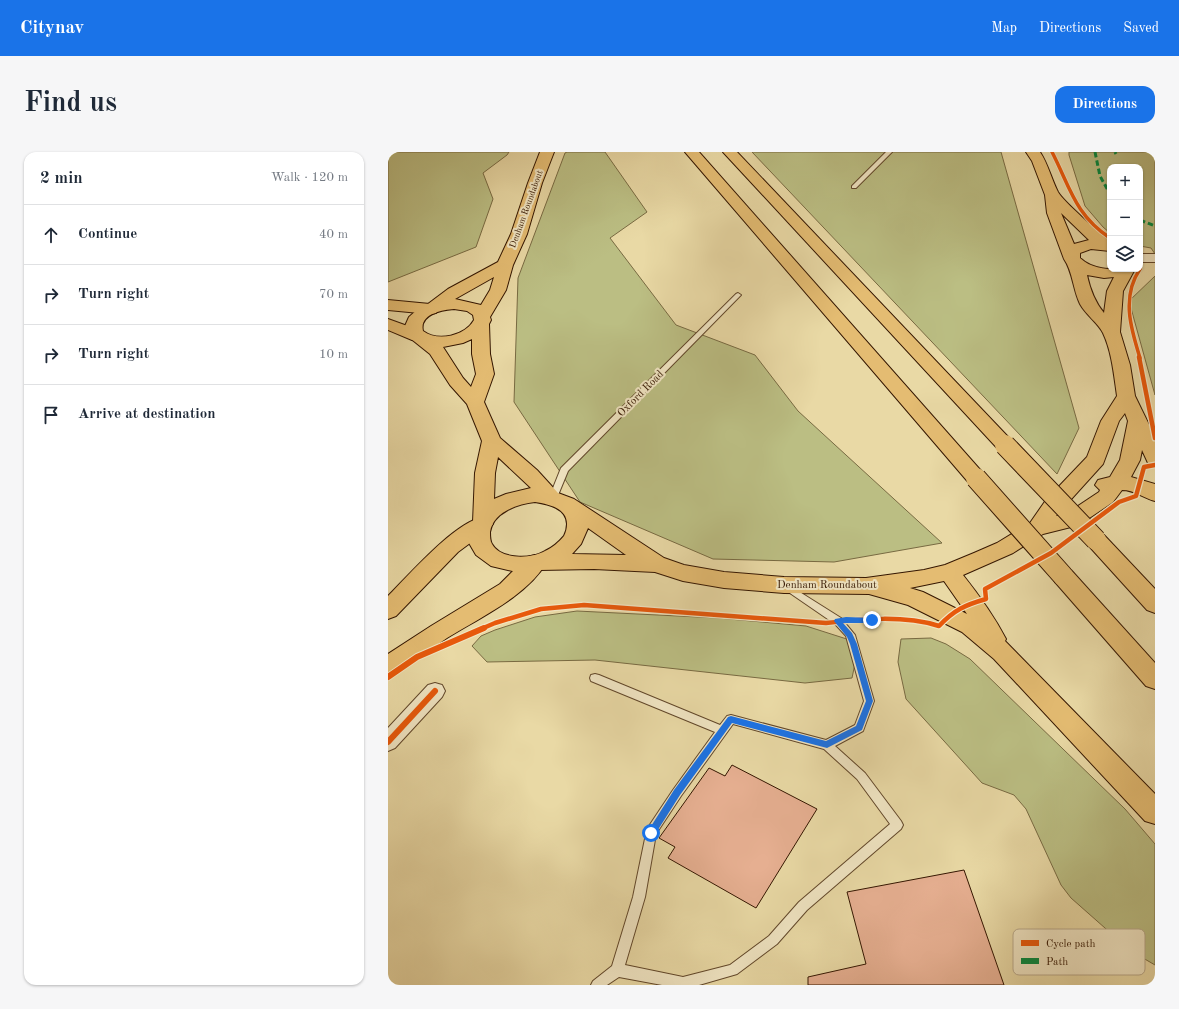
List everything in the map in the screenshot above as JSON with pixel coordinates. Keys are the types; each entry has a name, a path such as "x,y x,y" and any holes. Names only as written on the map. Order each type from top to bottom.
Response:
{"main road":[{"name":"Denham Roundabout","path":"482,321 498,290 505,265 519,234 535,183 547,152"},
{"path":"692,152 976,478 1155,679"},
{"path":"730,152 1155,604"},
{"path":"1033,152 1039,162 1052,195 1054,213 1075,262 1088,270 1103,273 1116,272"},
{"path":"1052,195 1095,238 1107,244"},
{"path":"1107,246 1092,244 1082,246 1073,251 1075,262 1081,285 1089,305 1111,332 1121,365 1126,396 1155,458"},
{"path":"420,337 414,331 413,325 416,319 454,292 505,265"},
{"path":"1111,332 1116,291 1125,272"},
{"path":"388,305 431,308 443,305 465,305 474,307 480,312 482,321 481,354 485,374 475,402"},
{"path":"388,324 430,341 444,342 460,339 473,333 482,321"},
{"name":"Denham Roundabout","path":"420,337 437,351 456,381 475,402 492,442 557,499 656,564 683,573 724,580 784,585 866,586 924,578 948,572 982,559 1005,548 1037,528 1072,520 1106,497 1125,471 1130,460 1138,420"},
{"name":"Denham Roundabout","path":"1037,528 1053,505 1096,459 1110,421 1126,396"},
{"path":"388,610 450,547 482,522 492,510 505,502 519,497 535,495 557,499 575,513 578,524 575,536 566,548 552,557 535,563 517,564 504,562 492,557 484,550 480,541 479,531 482,522 485,473 492,442"},
{"path":"1053,505 1093,489 1116,482 1138,486 1155,494"},
{"name":"Denham Roundabout","path":"535,563 594,561 656,564"},
{"path":"388,666 439,632 508,590 535,563"},
{"path":"948,572 972,603 1002,652"},
{"path":"866,586 915,598 970,626 1002,652 1155,812"}],"street":[{"path":"1143,258 1155,258"},
{"path":"388,742 435,691"}],"lane":[{"path":"854,187 889,152"},
{"name":"Oxford Road","path":"557,499 564,470 738,295"},
{"path":"784,585 838,621 850,635 869,701 859,728 827,745"},
{"path":"595,678 723,731"},
{"path":"597,985 617,970 639,897 651,833 677,793 731,719 827,745 861,776 897,825 803,906 773,940 733,970 683,983 617,970"}],"green space":[{"path":"388,152 509,152 483,173 493,199 476,247 388,282"},
{"path":"605,152 647,212 610,238 676,325 755,355 798,411 942,543 834,562 713,559 580,502 514,402 518,278 565,153"},
{"path":"752,152 1001,152 1079,428 1057,474"},
{"path":"1069,152 1155,152 1155,254 1151,248 1143,247 1143,164 1107,164 1107,230 1085,206"},
{"path":"1155,276 1155,395 1129,301"},
{"path":"577,611 718,618 806,626 853,641 857,654 852,678 805,683 595,660 487,662 472,646 481,636 495,630 535,617"},
{"path":"931,638 946,644 970,659 1125,809 1155,844 1155,965 1145,959 1145,929 1106,929 1071,898 1061,885 1026,809 1014,795 982,783 906,699 898,662 901,639"}],"building":[{"path":"732,765 817,809 756,908 668,858 675,847 659,838 709,768 725,776"},
{"path":"964,870 1004,985 808,985 808,977 866,964 847,892"}],"marked path":[{"path":"1095,152 1100,176 1107,189"},
{"path":"1143,221 1155,226"}],"cycle path":[{"path":"1052,152 1080,211 1088,221 1107,236"},
{"path":"1138,272 1134,278 1129,301 1130,324 1143,370 1155,438"},
{"path":"388,677 417,657 495,623 541,609 584,605 826,623 860,620 906,620 931,623 939,626 950,614 960,608 986,599 985,589 1051,553 1119,502 1136,496 1144,467 1155,465"},
{"path":"388,742 435,691"}],"route":[{"path":"651,833 677,793 731,719 827,745 859,728 869,701 850,635 838,621 872,620"}]}
